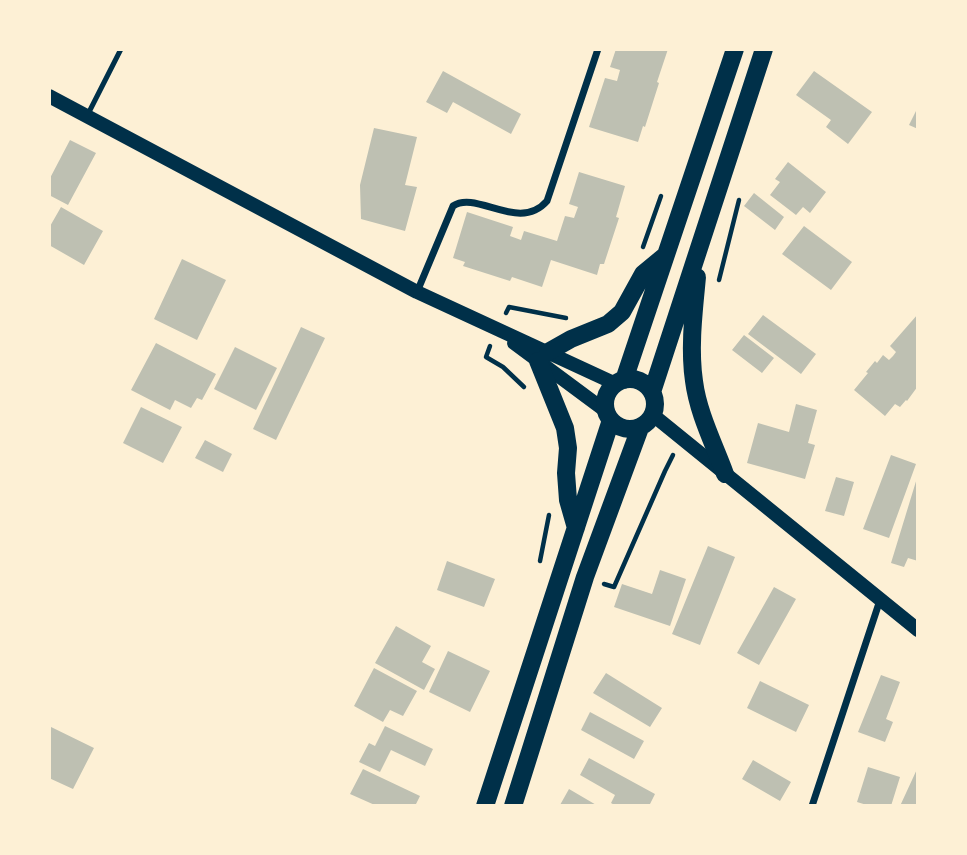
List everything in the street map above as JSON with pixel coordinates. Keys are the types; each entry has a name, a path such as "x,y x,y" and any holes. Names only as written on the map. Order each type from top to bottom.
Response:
{"highway":[{"path":"620,382 736,49"},
{"path":"652,392 764,49"},
{"path":"702,239 694,302 694,380 704,421 725,474"},
{"path":"576,528 568,500 568,448 565,428 543,357 572,339 608,324 622,312 643,274 666,255"},
{"path":"485,806 576,528 609,416 606,398 612,387 630,379 643,383 654,396 653,415 640,428 623,428 609,416"},
{"path":"513,806 585,578 640,428"}],"main road":[{"path":"49,96 543,357 620,382"},
{"path":"543,357 609,416"},
{"path":"653,415 918,630"}],"street":[{"path":"417,292 453,206 463,202 527,214 538,210 547,201 598,49"},
{"path":"812,806 880,600"}],"lane":[{"path":"87,116 121,49"}],"path":[{"path":"614,587 682,439"}],"building":[{"path":"616,49 668,49 638,142 589,127 605,78 617,81 620,70 610,67"},
{"path":"443,71 521,114 511,134 453,102 447,113 426,102"},
{"path":"814,71 872,112 848,144 826,127 831,120 796,95"},
{"path":"918,107 918,129 909,125"},
{"path":"374,128 417,137 405,185 417,187 405,231 361,219 360,185"},
{"path":"70,140 96,153 68,205 49,195 49,180"},
{"path":"788,162 826,192 810,213 803,207 796,215 770,195 780,182 775,179"},
{"path":"579,172 625,186 616,217 619,218 604,264 600,264 597,275 551,260 542,287 512,277 510,281 463,266 465,262 453,258 467,212 513,227 510,236 521,240 524,231 557,241 565,216 574,218 578,207 569,204"},
{"path":"754,193 784,217 775,230 744,206"},
{"path":"61,207 103,231 84,265 49,245 49,228"},
{"path":"804,226 852,262 831,290 782,254"},
{"path":"182,259 226,280 197,340 154,319"},
{"path":"918,314 918,386 907,401 900,407 895,404 885,416 854,390 875,361 877,363 883,355 889,360 893,356 896,352 890,346"},
{"path":"763,315 816,354 801,374 748,334"},
{"path":"301,327 325,338 276,440 253,429"},
{"path":"744,335 774,358 762,373 732,350"},
{"path":"156,343 216,374 202,400 197,398 191,408 175,400 170,410 131,390"},
{"path":"235,347 277,368 256,410 214,389"},
{"path":"796,404 817,410 808,443 815,445 805,479 747,463 758,423 789,432"},
{"path":"141,407 182,427 163,463 123,443"},
{"path":"205,440 232,454 223,472 195,458"},
{"path":"891,455 916,464 889,538 863,529"},
{"path":"836,477 854,482 844,516 825,511"},
{"path":"917,478 918,561 908,558 904,567 891,563"},
{"path":"708,546 735,557 700,645 672,634"},
{"path":"447,561 495,579 484,607 437,590"},
{"path":"660,570 686,579 670,626 614,607 622,584 652,594"},
{"path":"774,587 796,599 759,665 737,653"},
{"path":"396,626 431,646 422,662 435,669 424,690 375,663"},
{"path":"448,651 490,671 470,712 429,692"},
{"path":"374,668 417,691 403,716 390,710 383,722 354,706"},
{"path":"606,673 662,708 650,727 593,693"},
{"path":"881,675 900,682 886,719 893,722 885,742 858,732"},
{"path":"760,681 809,705 796,732 747,708"},
{"path":"590,712 644,741 634,759 581,730"},
{"path":"49,726 94,748 73,789 49,778"},
{"path":"385,726 433,749 425,766 391,750 380,772 359,762 369,743 375,746"},
{"path":"589,758 655,794 649,806 616,806 611,803 615,795 580,775"},
{"path":"753,760 791,782 780,801 742,779"},
{"path":"868,767 900,777 891,806 870,806 857,802"},
{"path":"918,767 918,806 900,806"},
{"path":"363,769 420,796 415,806 377,806 350,794"},
{"path":"569,789 598,806 560,805"}]}
